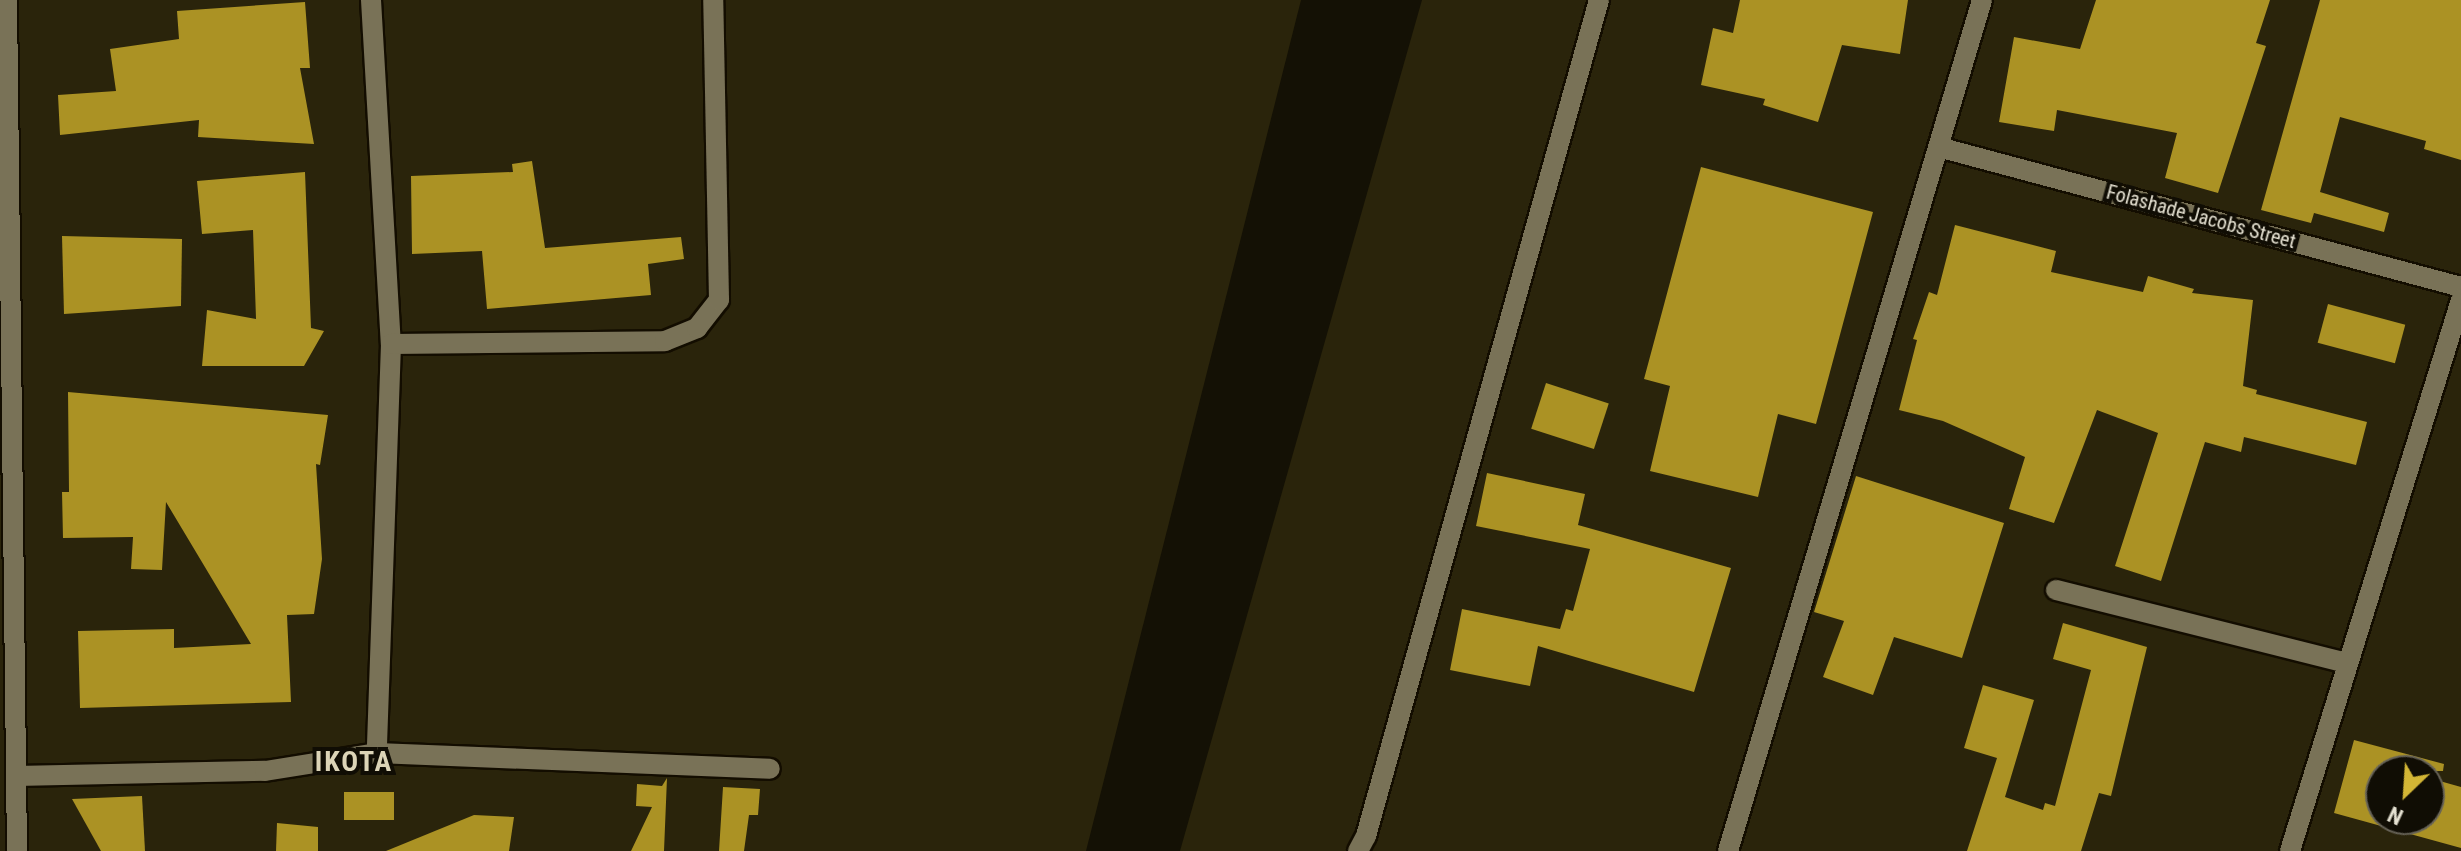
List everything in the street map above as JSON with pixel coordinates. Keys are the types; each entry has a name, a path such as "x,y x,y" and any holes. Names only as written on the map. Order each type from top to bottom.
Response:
{"street":[{"path":"7,0 7,424 17,851"},
{"path":"371,0 391,344 377,753"},
{"path":"391,344 665,341 697,328 719,300 713,0"},
{"path":"1358,851 1371,821 1599,0"},
{"path":"1728,851 1942,148 1982,0"},
{"name":"Folashade Jacobs Street","path":"1942,148 2461,287"},
{"path":"2290,851 2461,300"},
{"path":"2056,590 2346,663"},
{"path":"16,776 265,771 377,753 770,769"}],"shaded area":[{"path":"1301,0 1422,0 1180,851 1086,851"}],"building":[{"path":"1740,0 1908,0 1900,54 1842,45 1818,122 1763,105 1765,99 1701,85 1713,28 1733,33"},
{"path":"2096,0 2270,0 2256,43 2266,46 2218,193 2165,178 2177,133 2057,110 2054,131 1999,122 2014,37 2080,49"},
{"path":"2320,0 2461,0 2461,160 2424,149 2426,141 2340,117 2320,192 2389,213 2384,232 2314,213 2311,223 2261,210"},
{"path":"305,2 310,68 300,68 314,144 198,137 199,120 60,135 58,95 116,91 110,49 179,39 177,11"},
{"path":"532,161 545,248 681,237 684,259 648,264 651,295 487,309 482,251 412,254 411,176 513,172 512,164"},
{"path":"1701,167 1873,212 1816,424 1778,414 1758,497 1650,471 1670,386 1644,379"},
{"path":"305,172 311,328 324,331 304,366 202,366 207,310 256,319 253,230 202,234 197,181"},
{"path":"1955,225 2056,251 2051,272 2143,292 2148,276 2194,289 2192,293 2253,300 2243,386 2257,390 2256,394 2367,422 2356,465 2244,437 2241,452 2205,442 2161,581 2115,566 2158,433 2097,410 2054,523 2009,509 2025,457 1943,421 1899,410 1917,340 1913,339 1929,292 1937,295"},
{"path":"62,236 182,239 181,306 64,314"},
{"path":"2328,304 2405,325 2395,363 2318,343"},
{"path":"1546,383 1609,403 1594,449 1531,429"},
{"path":"68,392 328,415 320,465 316,464 322,559 314,614 287,615 291,702 80,708 78,631 174,629 174,648 251,644 166,502 162,570 131,569 133,537 63,538 62,492 69,492"},
{"path":"1487,473 1585,494 1578,525 1731,568 1694,692 1538,646 1530,686 1450,670 1462,609 1560,629 1566,609 1573,611 1590,549 1476,526"},
{"path":"1856,476 2004,523 1962,658 1894,637 1873,695 1823,677 1844,621 1814,612"},
{"path":"2063,623 2147,647 2111,796 2099,793 2081,851 1967,851 1997,758 1964,748 1983,685 2034,700 2005,797 2043,810 2045,803 2055,806 2091,670 2053,659"},
{"path":"2354,740 2410,755 2365,755 2365,822 2334,813"},
{"path":"667,778 664,851 631,851 652,807 636,806 637,784 662,786"},
{"path":"2445,782 2461,787 2461,848 2414,835 2445,835"},
{"path":"723,787 760,789 758,815 749,815 744,851 719,851"},
{"path":"344,792 394,792 394,820 344,820"},
{"path":"142,796 145,851 101,851 72,799"},
{"path":"474,815 514,817 509,851 386,851"},
{"path":"277,823 318,827 318,851 276,851"}],"district":[{"name":"IKOTA","path":"354,762"}]}
